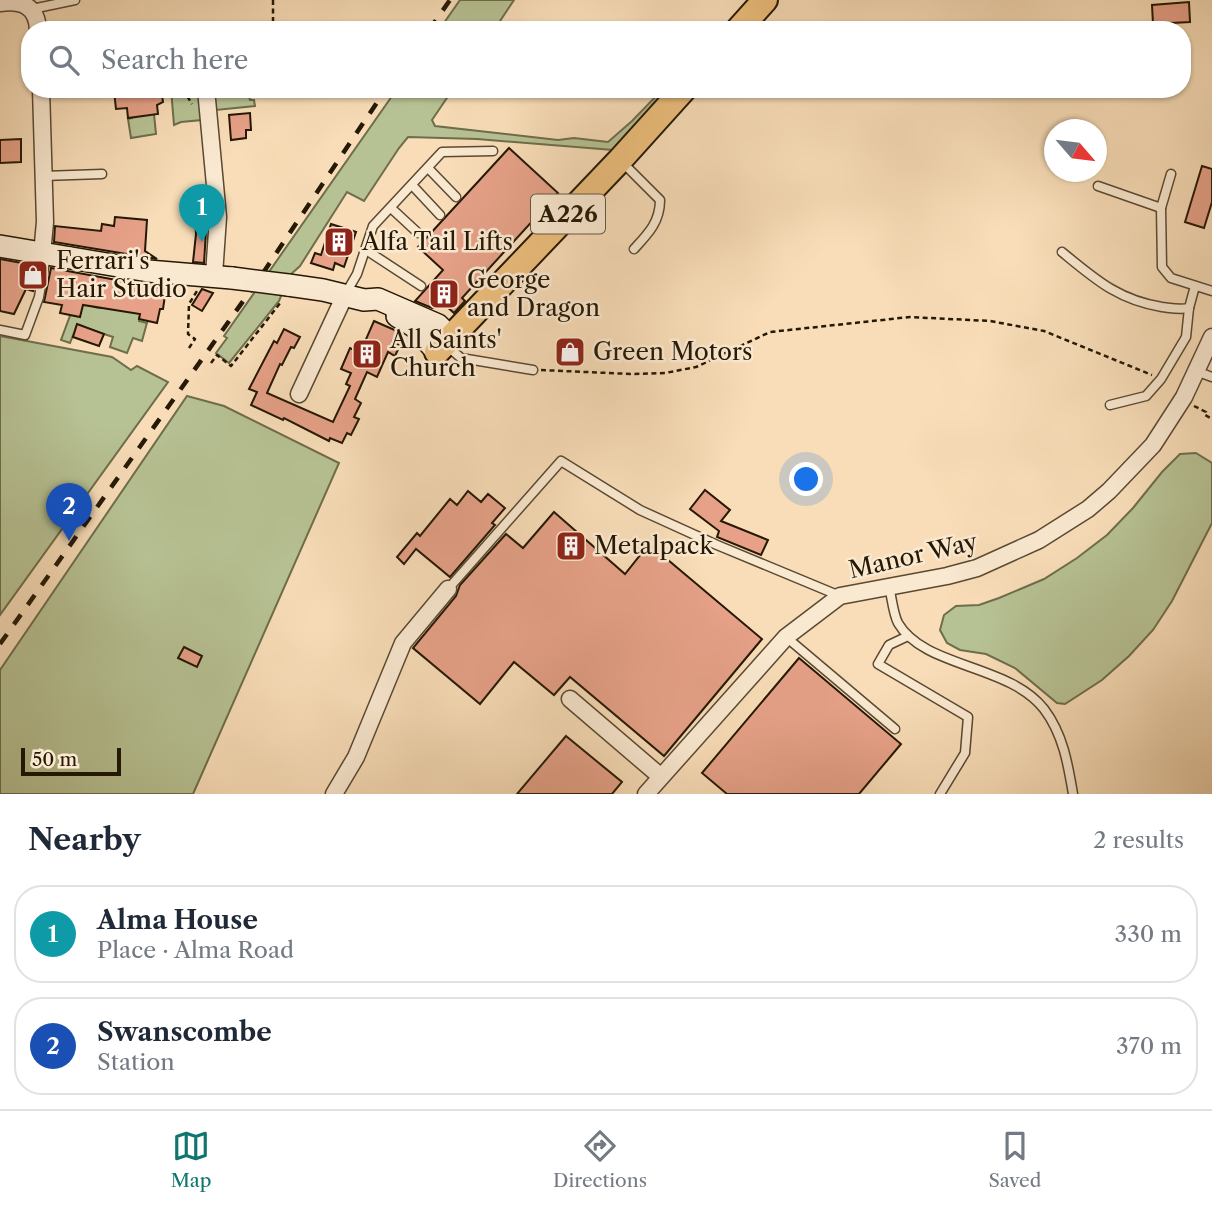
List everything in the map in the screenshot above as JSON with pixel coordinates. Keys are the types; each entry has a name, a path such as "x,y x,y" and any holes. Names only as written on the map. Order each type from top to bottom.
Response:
{"main road":[{"path":"746,21 765,0"},
{"name":"A226","path":"448,340 676,98"},
{"path":"0,246 285,291 379,299 401,307 408,306 448,340"},
{"path":"354,298 448,340"}],"street":[{"path":"0,3 25,6 36,16 37,21"},
{"path":"41,98 44,254"},
{"path":"207,98 218,217 216,278"},
{"path":"299,394 354,298"},
{"name":"Manor Way","path":"646,794 786,637 840,596 977,568 1012,554 1069,522 1109,491 1153,445 1184,397 1212,337"},
{"path":"334,794 356,757 403,643 448,589"},
{"path":"570,699 660,776"}],"lane":[{"path":"25,6 75,0"},
{"path":"354,298 373,226 442,152 493,151"},
{"path":"620,160 660,200 654,226 634,249"},
{"path":"428,168 456,197"},
{"path":"43,177 102,174"},
{"path":"1171,174 1161,208 1162,267 1171,278 1212,291"},
{"path":"412,185 440,215"},
{"path":"1098,186 1161,208"},
{"path":"391,208 418,233"},
{"path":"366,250 421,286"},
{"path":"1062,252 1105,286 1137,302 1182,310 1189,308"},
{"path":"0,330 25,335 39,297 44,254"},
{"path":"1110,405 1146,396 1161,379 1186,337 1195,286"},
{"path":"448,340 461,358 533,370"},
{"path":"1196,371 1212,377"},
{"path":"448,589 561,461 640,510 840,596"},
{"path":"889,587 897,621 908,636 927,649 1009,682 1035,699 1059,735 1073,794"},
{"path":"908,636 889,645 878,664 968,718 965,753 940,794"},
{"path":"786,637 895,729"}],"path":[{"path":"273,0 273,21"},
{"path":"189,348 195,339 188,334 189,304 216,278"},
{"path":"211,363 217,355 231,366 285,291"},
{"path":"533,370 665,373 696,367 771,332 910,317 990,321 1044,331 1144,371"},
{"path":"1184,397 1212,417"}],"green space":[{"path":"460,0 514,0 500,21 445,21"},
{"path":"172,98 200,98 202,120 174,125"},
{"path":"215,98 254,100 255,106 216,110"},
{"path":"391,98 447,98 432,120 435,126 558,140 574,138 608,142 654,98 666,98 613,150 477,139 408,137 364,201 347,192 300,266 290,275 279,301 229,363 216,353 227,338 224,336"},
{"path":"131,107 154,114 156,134 131,138 128,119 132,118"},
{"path":"96,295 94,307 100,308 101,301 142,305 139,321 147,323 142,341 133,338 127,353 110,347 113,337 77,325 70,343 61,340 74,305 83,305"},
{"path":"0,336 112,357 131,370 137,366 168,382 0,615"},
{"path":"187,396 224,406 339,463 193,794 0,794 0,670"},
{"path":"1196,453 1212,463 1212,523 1172,601 1153,630 1102,680 1065,704 1057,703 1015,668 986,654 960,650 947,643 940,630 944,615 956,606 979,605 1044,579 1077,558 1107,535 1180,454"}],"building":[{"path":"1189,2 1190,21 1153,21 1152,5"},
{"path":"115,98 162,98 163,102 157,105 158,114 128,118 127,108 116,109"},
{"path":"250,113 251,130 246,130 246,138 231,140 229,115"},
{"path":"21,139 21,162 0,163 0,140"},
{"path":"509,148 558,193 462,298 465,301 454,313 445,305 432,308 415,301 443,270 418,247"},
{"path":"1202,166 1212,169 1212,202 1204,228 1185,222"},
{"path":"195,214 207,214 204,263 193,262"},
{"path":"115,217 147,220 145,251 157,259 54,242 55,226 101,231 102,224 114,226"},
{"name":"Alfa Tail Lifts","path":"331,224 356,232 344,267 335,263 333,270 311,263 315,253 321,255"},
{"path":"0,259 38,266 33,291 26,289 14,314 0,311"},
{"path":"51,268 166,289 163,309 160,309 157,323 139,319 140,314 83,305 80,317 60,313 62,305 44,302"},
{"path":"202,289 213,293 202,311 192,305"},
{"path":"374,321 397,331 392,342 400,345 395,356 388,352 377,377 367,372 355,399 361,403 354,417 359,419 351,435 347,433 342,443 330,438 329,441 251,405 257,392 249,389 274,341 277,343 284,329 300,337 294,348 291,347 282,365 280,364 267,393 333,422 350,386 346,384 351,373 341,369 350,348 360,353"},
{"path":"77,324 104,334 99,346 73,337"},
{"path":"705,490 730,510 721,521 768,540 761,555 717,537 719,531 690,509"},
{"path":"468,491 481,502 488,494 505,508 492,523 495,525 450,577 416,549 404,564 397,557 417,533 420,536 450,499 457,505"},
{"path":"554,512 625,574 649,544 762,639 664,756 570,677 554,695 514,662 480,704 413,648 456,596 460,585 506,534 523,548"},
{"path":"184,647 202,656 197,667 178,658"},
{"path":"799,658 901,744 859,794 727,794 702,773"},
{"path":"566,736 622,782 612,794 517,794"}],"railway":[{"path":"435,21 450,0"},
{"path":"263,273 380,98"},
{"path":"0,644 251,290"}],"place":[{"name":"Alma House","path":"202,242"},
{"name":"Alfa Tail Lifts","path":"339,242"},
{"name":"Ferrari's Hair Studio","path":"33,275"},
{"name":"George and Dragon","path":"444,294"},
{"name":"Green Motors","path":"570,352"},
{"name":"All Saints' Church","path":"367,354"},
{"name":"Swanscombe","path":"69,541"},
{"name":"Metalpack","path":"571,546"}]}
